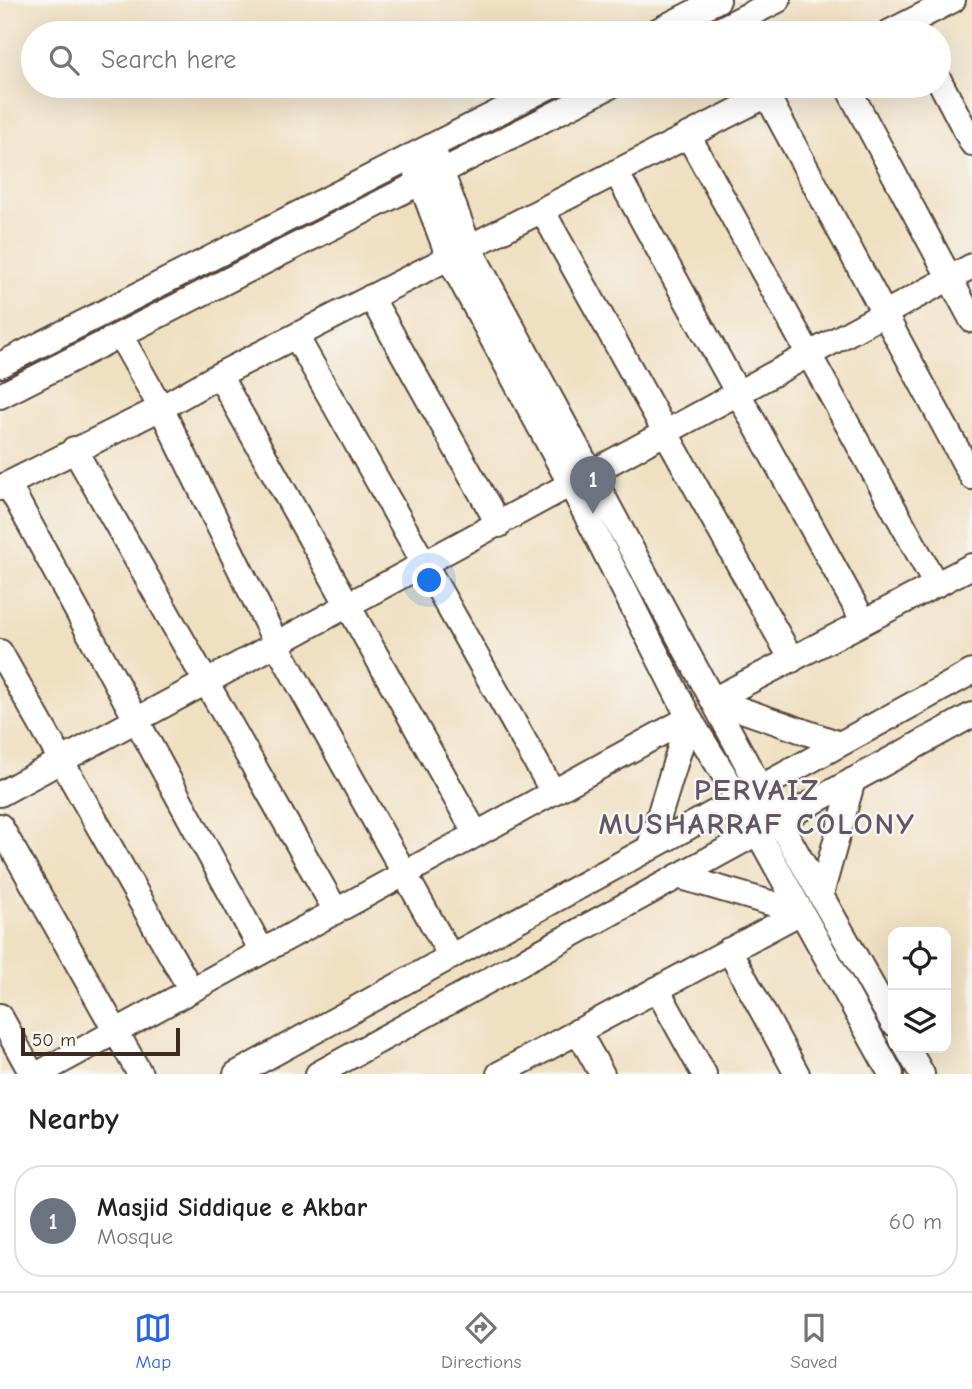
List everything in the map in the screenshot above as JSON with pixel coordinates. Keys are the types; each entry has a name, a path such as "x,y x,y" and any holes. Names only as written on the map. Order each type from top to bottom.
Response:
{"street":[{"path":"677,21 718,0"},
{"path":"748,21 778,0"},
{"path":"919,21 953,0"},
{"path":"0,365 526,98"},
{"path":"0,397 587,98"},
{"path":"262,951 4,486 161,408 219,375 688,135 755,98"},
{"path":"775,98 882,315 972,477"},
{"path":"853,98 972,320"},
{"path":"948,98 972,143"},
{"path":"688,135 936,585"},
{"path":"421,151 459,252 581,480 713,700 750,793 757,833 891,1074"},
{"path":"616,172 864,622"},
{"path":"542,210 792,660"},
{"path":"0,794 972,266"},
{"path":"371,297 499,525"},
{"path":"120,335 161,408 277,645 451,957"},
{"path":"296,336 552,792"},
{"path":"219,375 476,834"},
{"path":"74,449 336,911"},
{"path":"581,480 689,718 750,793 780,820 888,1014"},
{"path":"713,700 972,566"},
{"path":"0,652 64,760 191,990"},
{"path":"236,1074 972,672"},
{"path":"713,700 840,744"},
{"path":"318,1074 972,715"},
{"path":"38,1074 689,718"},
{"path":"649,849 689,718"},
{"path":"821,894 853,780"},
{"path":"0,826 139,1074"},
{"path":"678,876 801,912"},
{"path":"505,1073 801,912"},
{"path":"729,950 797,1074"},
{"path":"657,989 704,1074"},
{"path":"0,1016 32,1074"},
{"path":"578,1031 602,1074"},
{"path":"910,1053 922,1074"}],"place":[{"name":"Masjid Siddique e Akbar","path":"593,514"}],"district":[{"name":"PERVAIZ MUSHARRAF COLONY","path":"757,807"}]}
